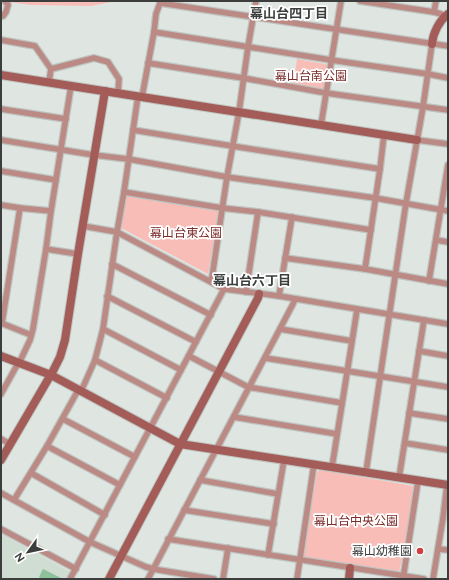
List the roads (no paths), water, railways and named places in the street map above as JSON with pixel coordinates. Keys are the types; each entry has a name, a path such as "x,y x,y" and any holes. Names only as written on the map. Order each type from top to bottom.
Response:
{"street":[{"path":"1,16 3,16 8,8 5,1"},
{"path":"210,281 212,277 256,1"},
{"path":"321,125 341,1"},
{"path":"360,1 434,12 446,16 438,26 432,44 423,107 406,203 366,472"},
{"path":"434,12 436,1"},
{"path":"14,500 63,419 76,394 83,387 95,360 102,329 133,130 148,63 156,14 161,2 448,46"},
{"path":"154,32 448,78"},
{"path":"1,40 35,46 51,69 48,82"},
{"path":"51,69 94,58 108,62 119,79 118,93"},
{"path":"148,63 326,93 448,110"},
{"path":"1,75 448,144"},
{"path":"1,394 30,340 33,329 71,86"},
{"path":"1,460 60,357 105,91"},
{"path":"1,109 66,119"},
{"path":"133,130 380,169"},
{"path":"365,270 384,135"},
{"path":"1,140 128,159 227,177 376,198 448,211"},
{"path":"429,281 448,165"},
{"path":"1,171 56,180"},
{"path":"124,192 371,230"},
{"path":"1,205 51,211"},
{"path":"20,208 1,323 31,334"},
{"path":"246,292 258,212"},
{"path":"279,296 292,217"},
{"path":"83,226 116,232 224,289 279,296 448,324"},
{"path":"436,240 448,242"},
{"path":"46,249 78,254"},
{"path":"285,258 448,284"},
{"path":"112,264 211,315"},
{"path":"70,579 224,289"},
{"path":"109,579 259,294"},
{"path":"107,296 196,342"},
{"path":"148,579 295,299"},
{"path":"332,467 357,310"},
{"path":"399,478 424,320"},
{"path":"102,329 181,370"},
{"path":"280,329 352,341"},
{"path":"419,351 448,356"},
{"path":"1,356 51,375 180,444 448,485 446,518 438,549 433,579"},
{"path":"189,356 248,388 342,403"},
{"path":"265,358 448,387"},
{"path":"95,360 167,398"},
{"path":"409,413 448,418"},
{"path":"234,417 337,434"},
{"path":"63,419 135,458"},
{"path":"1,439 10,444"},
{"path":"405,443 448,450"},
{"path":"47,446 120,485"},
{"path":"268,555 284,460"},
{"path":"297,579 314,464"},
{"path":"31,473 105,515"},
{"path":"200,480 278,494"},
{"path":"403,578 418,481"},
{"path":"1,493 90,542 153,569 214,579"},
{"path":"184,510 274,524"},
{"path":"1,529 76,569"},
{"path":"168,540 300,559 403,578 424,579"},
{"path":"223,579 228,548"},
{"path":"438,549 448,550"},
{"path":"349,579 350,568"}],"place":[{"name":"幕山幼稚園","path":"420,551"}],"district":[{"name":"幕山台四丁目","path":"289,13"},
{"name":"幕山台六丁目","path":"252,280"}],"park label":[{"name":"幕山台南公園","path":"311,76"},
{"name":"幕山台東公園","path":"186,233"},
{"name":"幕山台中央公園","path":"356,521"}]}
